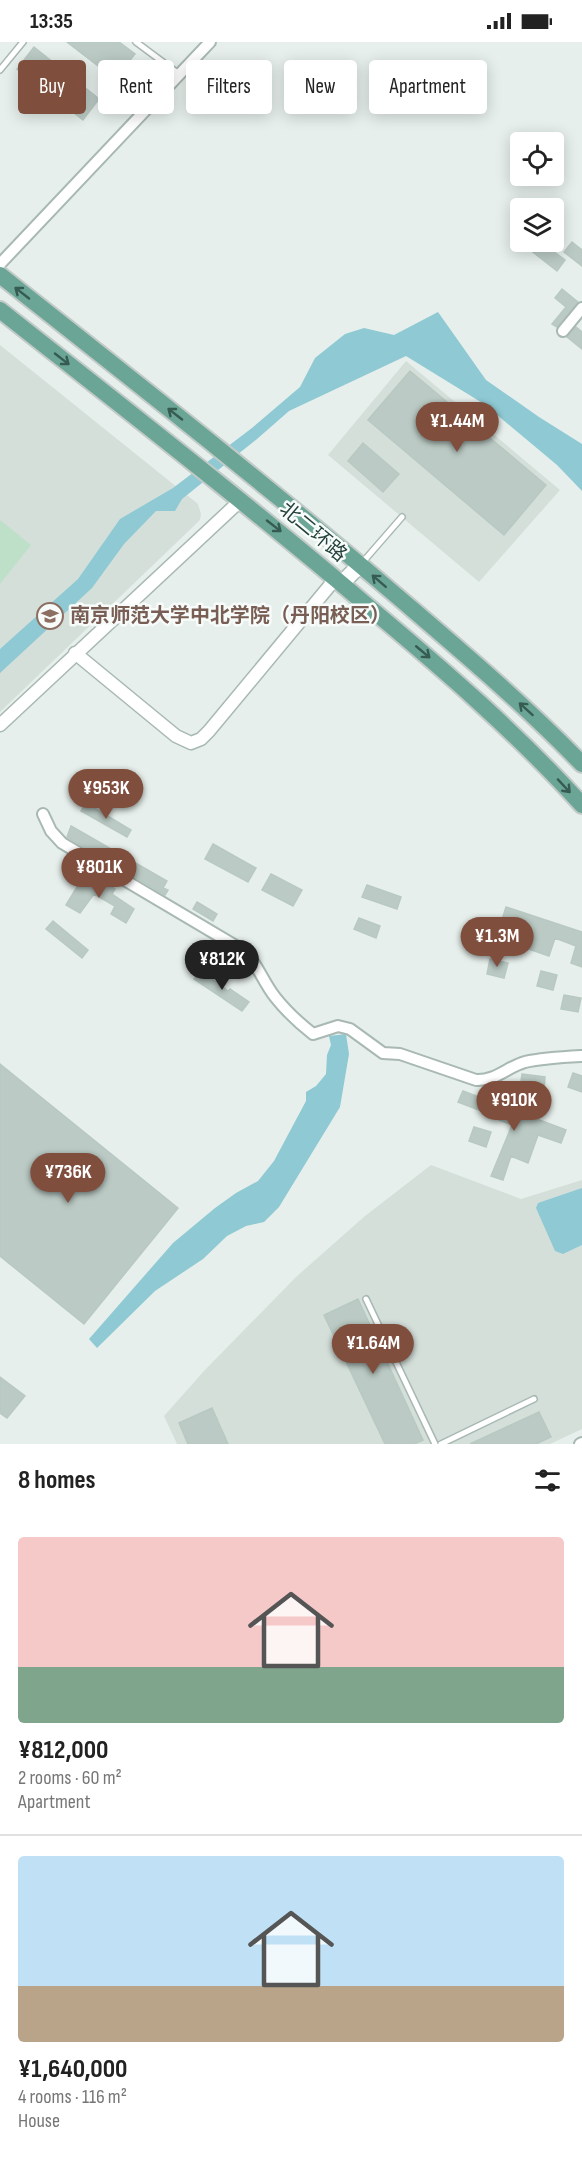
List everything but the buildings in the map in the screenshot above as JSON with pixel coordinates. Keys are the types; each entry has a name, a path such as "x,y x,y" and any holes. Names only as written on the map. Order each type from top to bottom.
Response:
{"main road":[{"name":"北二环路","path":"0,275 360,565 486,672 548,729 582,765"},
{"name":"北二环路","path":"0,310 241,500 339,581 467,690 528,747 582,805"},
{"path":"339,581 360,565"}],"street":[{"path":"0,264 210,42"},
{"path":"563,331 582,308"},
{"path":"0,724 241,500"},
{"path":"75,653 176,736 191,743 201,739 209,731 339,581"},
{"path":"43,814 51,831 62,843 246,952 275,997 312,1034 338,1026 350,1029 383,1053 400,1054 476,1080 486,1081 523,1063 582,1056"}],"lane":[{"path":"0,70 23,42"},
{"path":"136,42 179,74"},
{"path":"360,565 402,517"},
{"path":"366,1299 435,1444"},
{"path":"441,1444 534,1399"}],"shaded area":[{"name":"南京师范大学中北学院（丹阳校区）","path":"0,345 198,504 201,514 200,520 0,712"},
{"path":"406,361 560,490 479,582 328,455"},
{"path":"431,1165 521,1199 582,1180 582,1429 550,1444 177,1444 164,1416 204,1371 296,1277 365,1216"}],"green space":[{"path":"0,520 31,545 0,584"}],"water":[{"path":"438,312 486,380 582,444 582,491 557,465 484,404 406,356 289,411 182,499 175,511 156,511 124,544 92,588 0,673 0,649 78,579 120,519 173,488 252,428 300,387 315,358 345,334 364,328 394,335"},
{"path":"346,1034 349,1054 340,1107 279,1207 264,1222 246,1226 227,1236 203,1259 155,1291 97,1348 89,1339 173,1243 215,1208 258,1181 274,1161 306,1101 306,1092 316,1086 326,1074 327,1055 331,1045 329,1036"},
{"path":"582,1188 582,1245 563,1254 555,1251 536,1208 538,1203"}],"place":[{"name":"南京师范大学中北学院（丹阳校区）","path":"50,616"}]}
